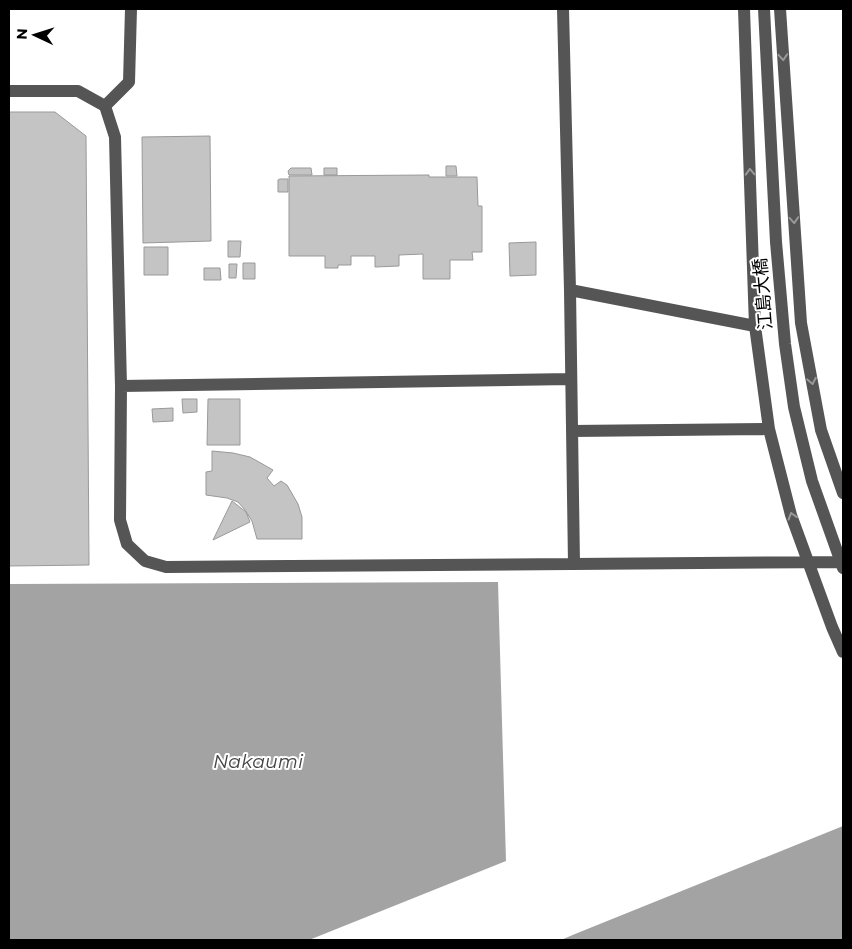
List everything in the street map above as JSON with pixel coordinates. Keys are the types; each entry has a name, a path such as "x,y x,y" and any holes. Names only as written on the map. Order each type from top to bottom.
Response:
{"street":[{"path":"105,106 129,82 130,9"},
{"path":"564,9 574,564"},
{"path":"744,9 755,326 769,429 792,515 843,652"},
{"name":"江島大橋","path":"764,9 776,242 790,380 794,407 812,481 843,568"},
{"path":"780,9 801,323 821,430 843,493"},
{"path":"9,90 78,91 105,106 115,137 121,386 120,520 127,544 145,561 166,567 843,562"},
{"path":"570,290 755,326"},
{"path":"121,386 571,380"},
{"path":"572,431 769,429"}],"water":[{"name":"Nakaumi","path":"498,582 506,861 309,940 9,940 9,584"},
{"path":"843,826 843,940 561,940 575,934"}],"building":[{"path":"9,112 55,112 86,136 89,565 9,566"},
{"path":"210,136 211,241 143,243 142,137"},
{"path":"446,166 456,166 457,176 446,176"},
{"path":"291,168 311,168 312,175 289,175 288,171"},
{"path":"324,168 337,168 337,175 324,175"},
{"path":"429,175 429,177 477,177 478,206 482,206 482,252 472,252 473,260 450,260 450,279 423,279 423,254 399,255 399,266 375,267 375,256 351,256 351,265 338,265 338,268 325,268 325,256 289,256 289,176"},
{"path":"288,179 288,192 278,192 278,180"},
{"path":"228,241 241,241 240,257 228,257"},
{"path":"536,242 536,275 510,276 509,243"},
{"path":"144,247 168,247 168,275 144,275"},
{"path":"243,263 255,263 255,279 243,279"},
{"path":"229,264 237,264 236,278 229,278"},
{"path":"204,268 220,268 221,280 204,280"},
{"path":"182,399 197,399 197,412 183,413"},
{"path":"208,399 240,399 240,445 207,445"},
{"path":"173,408 173,421 153,422 152,409"},
{"path":"212,451 250,457 273,470 267,478 274,486 281,481 287,485 298,504 302,517 302,539 257,539 252,521 238,502 227,498 206,495 206,472 212,471"},
{"path":"232,501 246,512 250,522 213,540"}]}
